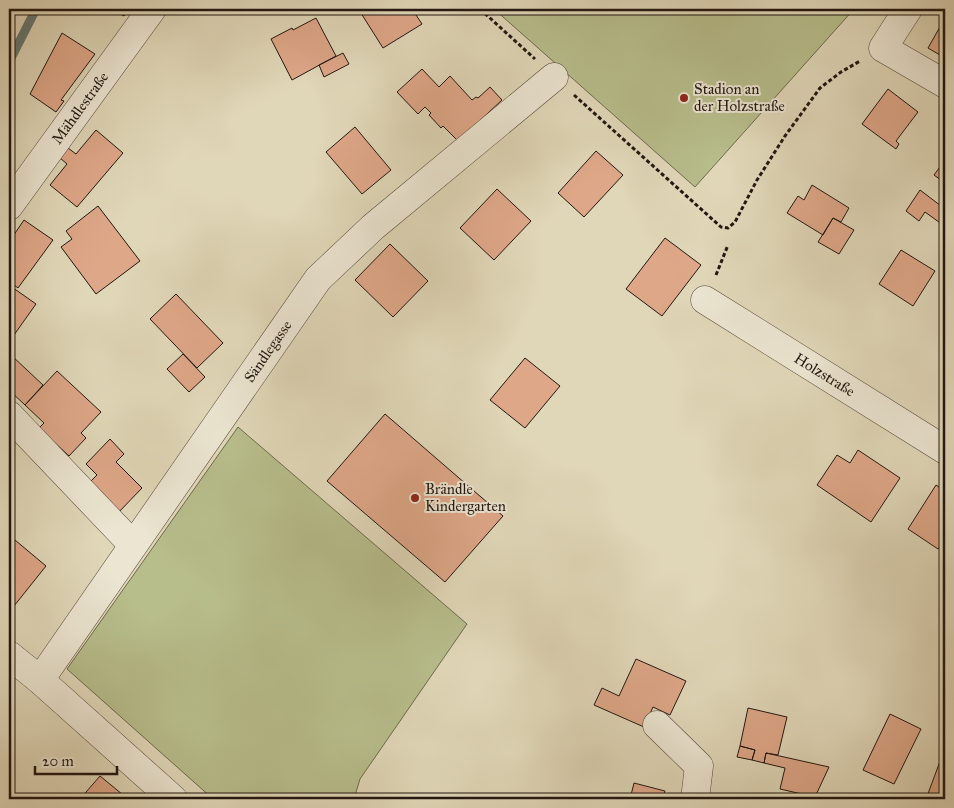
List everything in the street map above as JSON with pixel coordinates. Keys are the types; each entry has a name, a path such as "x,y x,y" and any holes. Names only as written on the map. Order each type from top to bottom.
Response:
{"street":[{"name":"Mähdlestraße","path":"9,206 152,9"},
{"path":"908,9 883,48 945,84"},
{"name":"Sändlegasse","path":"20,670 133,545 318,279 374,227 554,78"},
{"name":"Holzstraße","path":"705,300 945,450"},
{"path":"9,415 133,545"},
{"path":"20,670 173,799"},
{"path":"657,725 699,766 695,799"}],"path":[{"path":"480,9 721,228 728,228 735,222 785,136 820,88 841,72 883,48"}],"green space":[{"name":"Stadion an der Holzstraße","path":"494,9 854,9 695,187"},
{"path":"238,427 467,624 360,779 354,799 213,799 67,669"}],"building":[{"path":"110,9 129,9 124,16"},
{"path":"360,9 412,9 422,24 383,48"},
{"path":"316,18 336,56 292,80 271,39"},
{"path":"945,18 945,58 928,48"},
{"path":"62,33 95,54 61,100 64,101 56,112 30,94"},
{"path":"343,53 349,64 324,77 319,65"},
{"path":"422,69 439,87 450,76 472,100 476,97 478,98 490,87 502,100 458,141 443,126 441,128 429,115 431,113 425,107 418,114 397,92"},
{"path":"888,89 918,112 896,141 899,144 896,149 862,124"},
{"path":"355,127 391,170 362,194 326,152"},
{"path":"96,130 123,153 77,207 50,185 67,164 60,158 68,148 76,154"},
{"path":"596,151 623,175 584,217 558,193"},
{"path":"945,160 945,183 934,175"},
{"path":"812,185 849,208 841,222 833,218 823,235 787,213 798,196 804,200"},
{"path":"497,189 531,221 494,260 460,228"},
{"path":"920,190 945,209 945,222 943,225 925,212 919,221 906,211"},
{"path":"98,206 140,261 96,294 61,247 72,239 66,231"},
{"path":"833,218 854,230 839,254 818,242"},
{"path":"24,220 53,240 18,288 9,281 9,242"},
{"path":"665,238 701,265 662,316 626,289"},
{"path":"390,244 428,281 393,317 355,280"},
{"path":"901,250 935,271 913,306 879,284"},
{"path":"9,285 36,304 9,342"},
{"path":"176,294 223,343 197,368 150,319"},
{"path":"183,354 205,377 189,392 167,369"},
{"path":"11,355 43,385 25,405 9,390 9,357"},
{"path":"525,358 560,386 525,428 490,400"},
{"path":"57,371 101,412 81,433 86,438 69,456 39,428 44,423 25,405"},
{"name":"Brändle Kindergarten","path":"385,414 503,516 445,582 327,481"},
{"path":"110,439 124,454 116,462 142,488 116,515 86,486 97,475 86,464"},
{"path":"858,450 900,478 871,522 817,485 837,455 850,463"},
{"path":"936,485 945,491 945,539 938,549 908,529"},
{"path":"9,535 46,566 14,606 9,602"},
{"path":"636,659 686,681 670,715 653,707 644,727 594,705 602,688 619,696"},
{"path":"748,708 787,717 778,755 766,753 764,763 752,760 755,750 740,746"},
{"path":"890,714 921,729 894,784 863,770"},
{"path":"740,746 755,750 752,760 737,757"},
{"path":"766,753 829,767 815,797 780,789 785,768 764,763"},
{"path":"942,756 945,757 945,799 926,799"},
{"path":"100,776 128,799 80,799"},
{"path":"634,783 665,791 662,799 630,799"},
{"path":"14,795 34,799 13,799"}],"waterway":[{"path":"9,62 36,9"}],"place":[{"name":"Stadion an der Holzstraße","path":"684,98"},
{"name":"Brändle Kindergarten","path":"415,498"}]}
